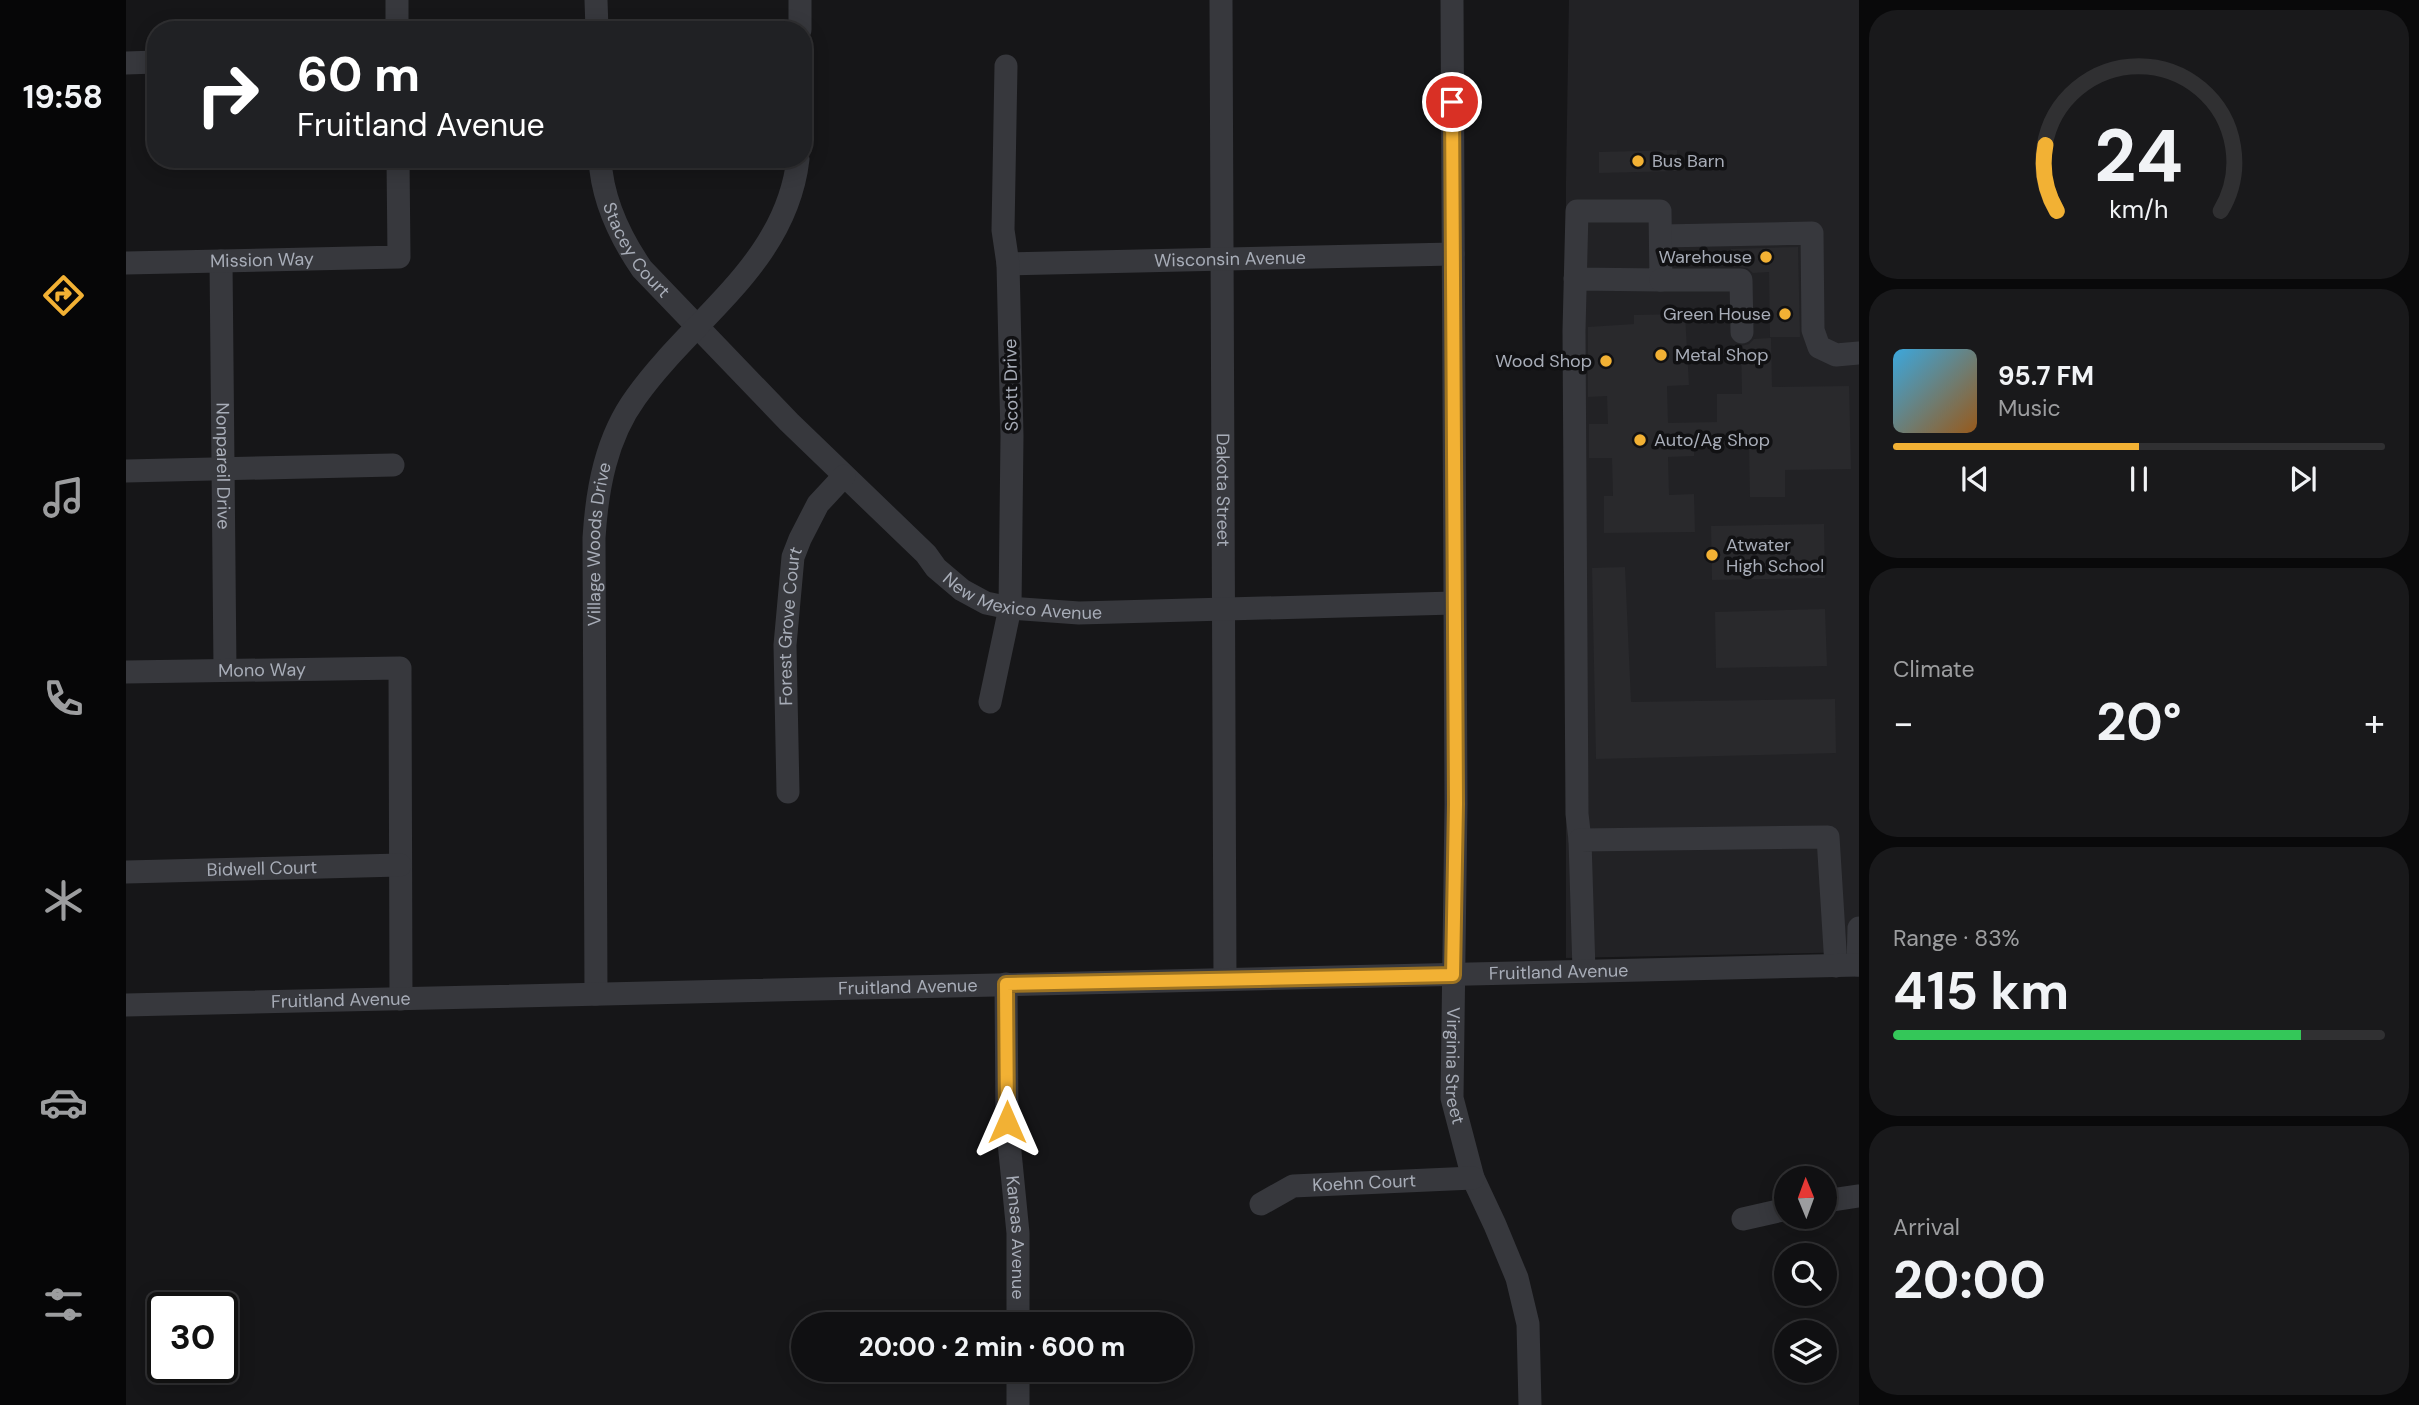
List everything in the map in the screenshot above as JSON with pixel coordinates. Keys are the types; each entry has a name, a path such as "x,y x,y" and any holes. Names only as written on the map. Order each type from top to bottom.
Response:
{"street":[{"path":"397,0 397,21"},
{"path":"596,0 597,21"},
{"path":"800,0 800,21"},
{"name":"Dakota Street","path":"1221,0 1225,979"},
{"name":"Virginia Street","path":"1452,0 1456,804 1452,1098 1473,1178 1517,1278 1528,1324 1530,1405"},
{"path":"126,63 147,62"},
{"name":"Scott Drive","path":"990,702 1010,608 1012,436 1008,264 1003,230 1006,66"},
{"name":"Mission Way","path":"126,263 399,257 398,168"},
{"name":"Stacey Court","path":"601,168 611,209 624,243 642,269 695,327"},
{"name":"Village Woods Drive","path":"596,994 594,538 599,487 613,438 635,398 695,327 731,293 771,239 784,212 796,168"},
{"path":"1584,971 1577,814 1575,620 1577,211 1660,211 1661,280"},
{"path":"1661,236 1812,233 1813,330 1819,346 1836,355 1859,353"},
{"name":"Wisconsin Avenue","path":"1008,264 1453,254"},
{"name":"Nonpareil Drive","path":"221,261 225,669"},
{"path":"1575,279 1741,280 1742,332"},
{"name":"New Mexico Avenue","path":"695,327 926,554 936,568 962,590 986,603 1010,608 1079,613 1454,603"},
{"path":"126,471 393,465"},
{"name":"Forest Grove Court","path":"788,792 785,645 792,567 808,521 818,504 845,476"},
{"name":"Mono Way","path":"126,672 401,668 400,865"},
{"path":"1580,840 1828,836 1851,965"},
{"path":"400,865 401,999"},
{"name":"Bidwell Court","path":"126,872 400,865"},
{"path":"1851,965 1859,928"},
{"name":"Fruitland Avenue","path":"126,1005 1851,965"},
{"name":"Kansas Avenue","path":"1006,984 1007,1122 1018,1233 1018,1312"},
{"name":"Koehn Court","path":"1261,1204 1293,1186 1473,1178"},
{"path":"1838,1199 1859,1196"},
{"path":"1743,1219 1774,1212"},
{"path":"1018,1382 1018,1405"}],"shaded area":[{"name":"Atwater High School","path":"1569,0 1859,0 1859,952 1566,958 1566,182"}],"building":[{"name":"Bus Barn","path":"1677,150 1677,171 1599,173 1599,152"},
{"path":"1798,247 1800,337 1770,337 1769,272 1753,273 1747,268 1731,266 1731,249"},
{"path":"1685,314 1689,385 1667,386 1668,423 1717,422 1717,394 1742,394 1741,346 1754,339 1771,338 1772,387 1849,386 1851,469 1785,470 1785,497 1750,497 1749,446 1694,447 1694,456 1668,457 1669,495 1694,494 1695,532 1604,533 1604,496 1613,496 1612,458 1589,458 1589,424 1608,424 1607,396 1588,397 1588,327 1634,324 1634,315"},
{"path":"1824,524 1825,578 1712,580 1711,526"},
{"path":"1625,567 1631,702 1835,699 1836,753 1596,759 1592,568"},
{"path":"1825,609 1827,666 1716,668 1715,612"}],"place":[{"name":"Bus Barn","path":"1638,161"},
{"name":"Warehouse","path":"1766,257"},
{"name":"Green House","path":"1785,314"},
{"name":"Metal Shop","path":"1661,355"},
{"name":"Wood Shop","path":"1606,361"},
{"name":"Auto/Ag Shop","path":"1640,440"},
{"name":"Atwater High School","path":"1712,555"}],"route":[{"path":"1007,1122 1006,984 1453,975 1456,804 1452,102"}]}
